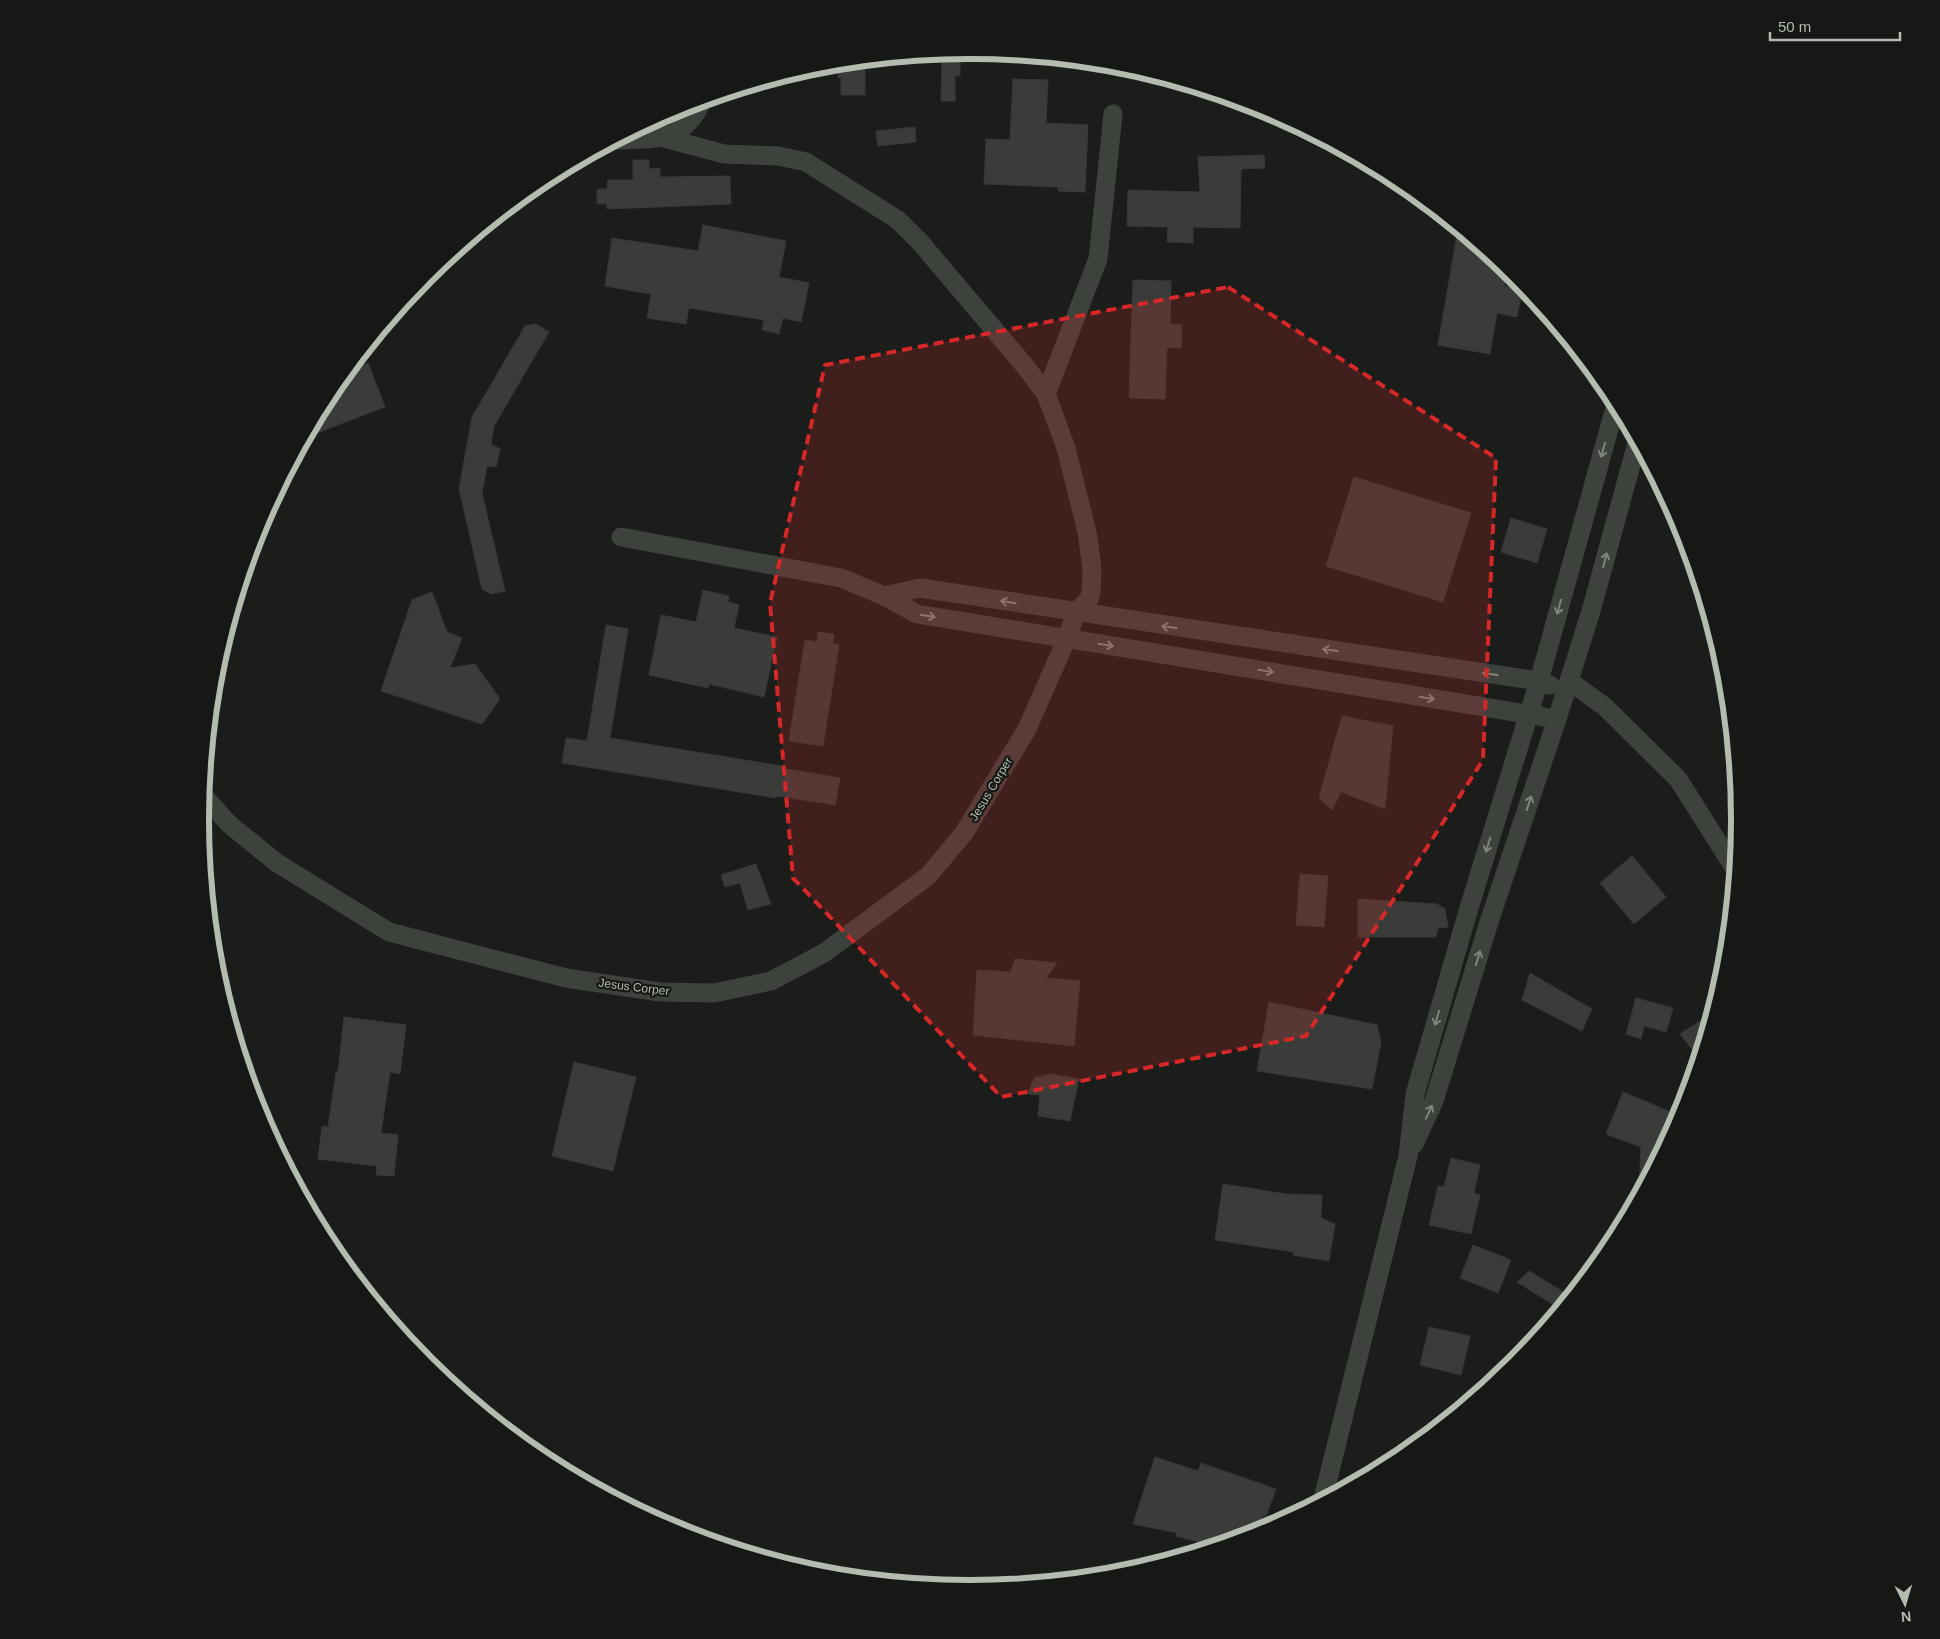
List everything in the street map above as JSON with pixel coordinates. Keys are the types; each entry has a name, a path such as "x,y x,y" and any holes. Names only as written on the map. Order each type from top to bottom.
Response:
{"street":[{"path":"630,139 664,138 688,125 697,110"},
{"path":"1046,394 1098,259 1113,114"},
{"name":"Jesus Corper","path":"210,802 229,824 277,863 389,932 566,978 660,992 714,993 771,981 824,953 928,876 964,834 1026,729 1067,638 1076,613 1089,599 1091,592 1092,568 1087,532 1066,448 1046,394 1025,366 920,242 898,220 806,162 778,156 724,154 664,138"},
{"path":"1325,1492 1408,1156 1415,1094 1539,681 1613,414"},
{"path":"1408,1156 1434,1101 1490,919 1557,719 1591,611 1635,450"},
{"path":"621,537 841,578 884,596 917,614 1557,719"},
{"path":"884,596 920,588 1567,686 1604,706 1678,779 1729,860"}],"highlighted area":[{"path":"1228,287 1496,458 1483,760 1306,1036 1001,1097 793,878 770,603 825,365"}],"building":[{"path":"960,59 960,76 955,76 955,101 941,101 942,60"},
{"path":"865,66 865,95 841,95 841,78 838,78 838,70"},
{"path":"1013,79 1048,80 1046,123 1088,125 1085,192 1058,191 1058,187 984,184 986,139 1010,140"},
{"path":"915,127 916,142 878,146 876,131"},
{"path":"1264,155 1265,168 1241,169 1240,228 1193,227 1193,243 1167,242 1168,227 1127,226 1128,190 1200,192 1198,157"},
{"path":"633,160 649,160 649,169 660,168 660,177 730,176 731,204 607,209 607,204 597,204 597,189 607,189 608,180 633,180"},
{"path":"703,225 786,241 779,277 809,283 801,322 783,318 779,334 762,330 764,320 689,308 686,324 647,318 651,294 605,286 612,238 698,251"},
{"path":"1457,236 1505,279 1504,286 1513,288 1521,296 1517,317 1497,313 1490,354 1438,345"},
{"path":"1133,280 1171,281 1170,324 1182,325 1181,348 1167,347 1165,399 1129,398"},
{"path":"536,324 549,332 494,426 491,444 500,449 496,467 487,466 482,493 505,591 491,594 482,589 459,489 472,417 525,326"},
{"path":"368,363 385,407 314,434 337,397 358,367"},
{"path":"1354,477 1471,513 1443,602 1326,566"},
{"path":"1511,518 1547,529 1537,563 1501,552"},
{"path":"703,590 729,596 728,602 739,605 734,628 777,637 764,697 709,684 708,688 649,675 661,615 696,622"},
{"path":"432,592 447,632 462,638 450,668 475,664 500,699 482,724 381,691 412,600"},
{"path":"606,625 628,629 610,738 782,766 781,768 840,778 835,805 777,796 776,798 562,763 566,738 587,741"},
{"path":"818,632 834,634 833,644 839,645 823,746 789,741 805,640 817,642"},
{"path":"1342,716 1393,726 1385,809 1341,792 1332,810 1319,798"},
{"path":"1632,856 1666,897 1634,924 1600,883"},
{"path":"756,864 771,904 748,910 740,883 725,887 721,875"},
{"path":"1300,874 1328,876 1324,927 1296,925"},
{"path":"1358,899 1437,904 1445,909 1448,927 1438,928 1436,937 1358,937"},
{"path":"1015,959 1057,963 1046,978 1080,981 1074,1046 973,1035 977,970 1011,972"},
{"path":"1530,973 1592,1009 1582,1031 1522,1000"},
{"path":"1636,998 1673,1008 1666,1032 1644,1026 1641,1039 1626,1034"},
{"path":"1269,1002 1377,1025 1381,1042 1372,1089 1257,1071"},
{"path":"344,1017 406,1025 400,1074 390,1072 381,1133 398,1135 394,1176 376,1175 377,1166 318,1159 322,1126 328,1127 336,1072 338,1072"},
{"path":"1704,1018 1694,1052 1680,1034"},
{"path":"574,1062 636,1077 613,1171 552,1156"},
{"path":"1050,1074 1079,1079 1070,1121 1038,1116 1040,1095 1028,1094 1034,1078"},
{"path":"1623,1092 1672,1113 1640,1180 1641,1147 1606,1134"},
{"path":"1451,1158 1480,1165 1474,1193 1480,1195 1471,1234 1429,1225 1438,1186 1444,1187"},
{"path":"1223,1184 1286,1194 1322,1195 1321,1218 1335,1224 1329,1261 1293,1255 1294,1252 1215,1240"},
{"path":"1473,1245 1511,1260 1498,1293 1460,1278"},
{"path":"1529,1271 1565,1293 1555,1306 1517,1282"},
{"path":"1429,1327 1470,1336 1461,1375 1420,1365"},
{"path":"1155,1457 1198,1471 1201,1463 1276,1489 1266,1516 1263,1515 1261,1522 1204,1543 1176,1536 1177,1533 1133,1524"}]}
